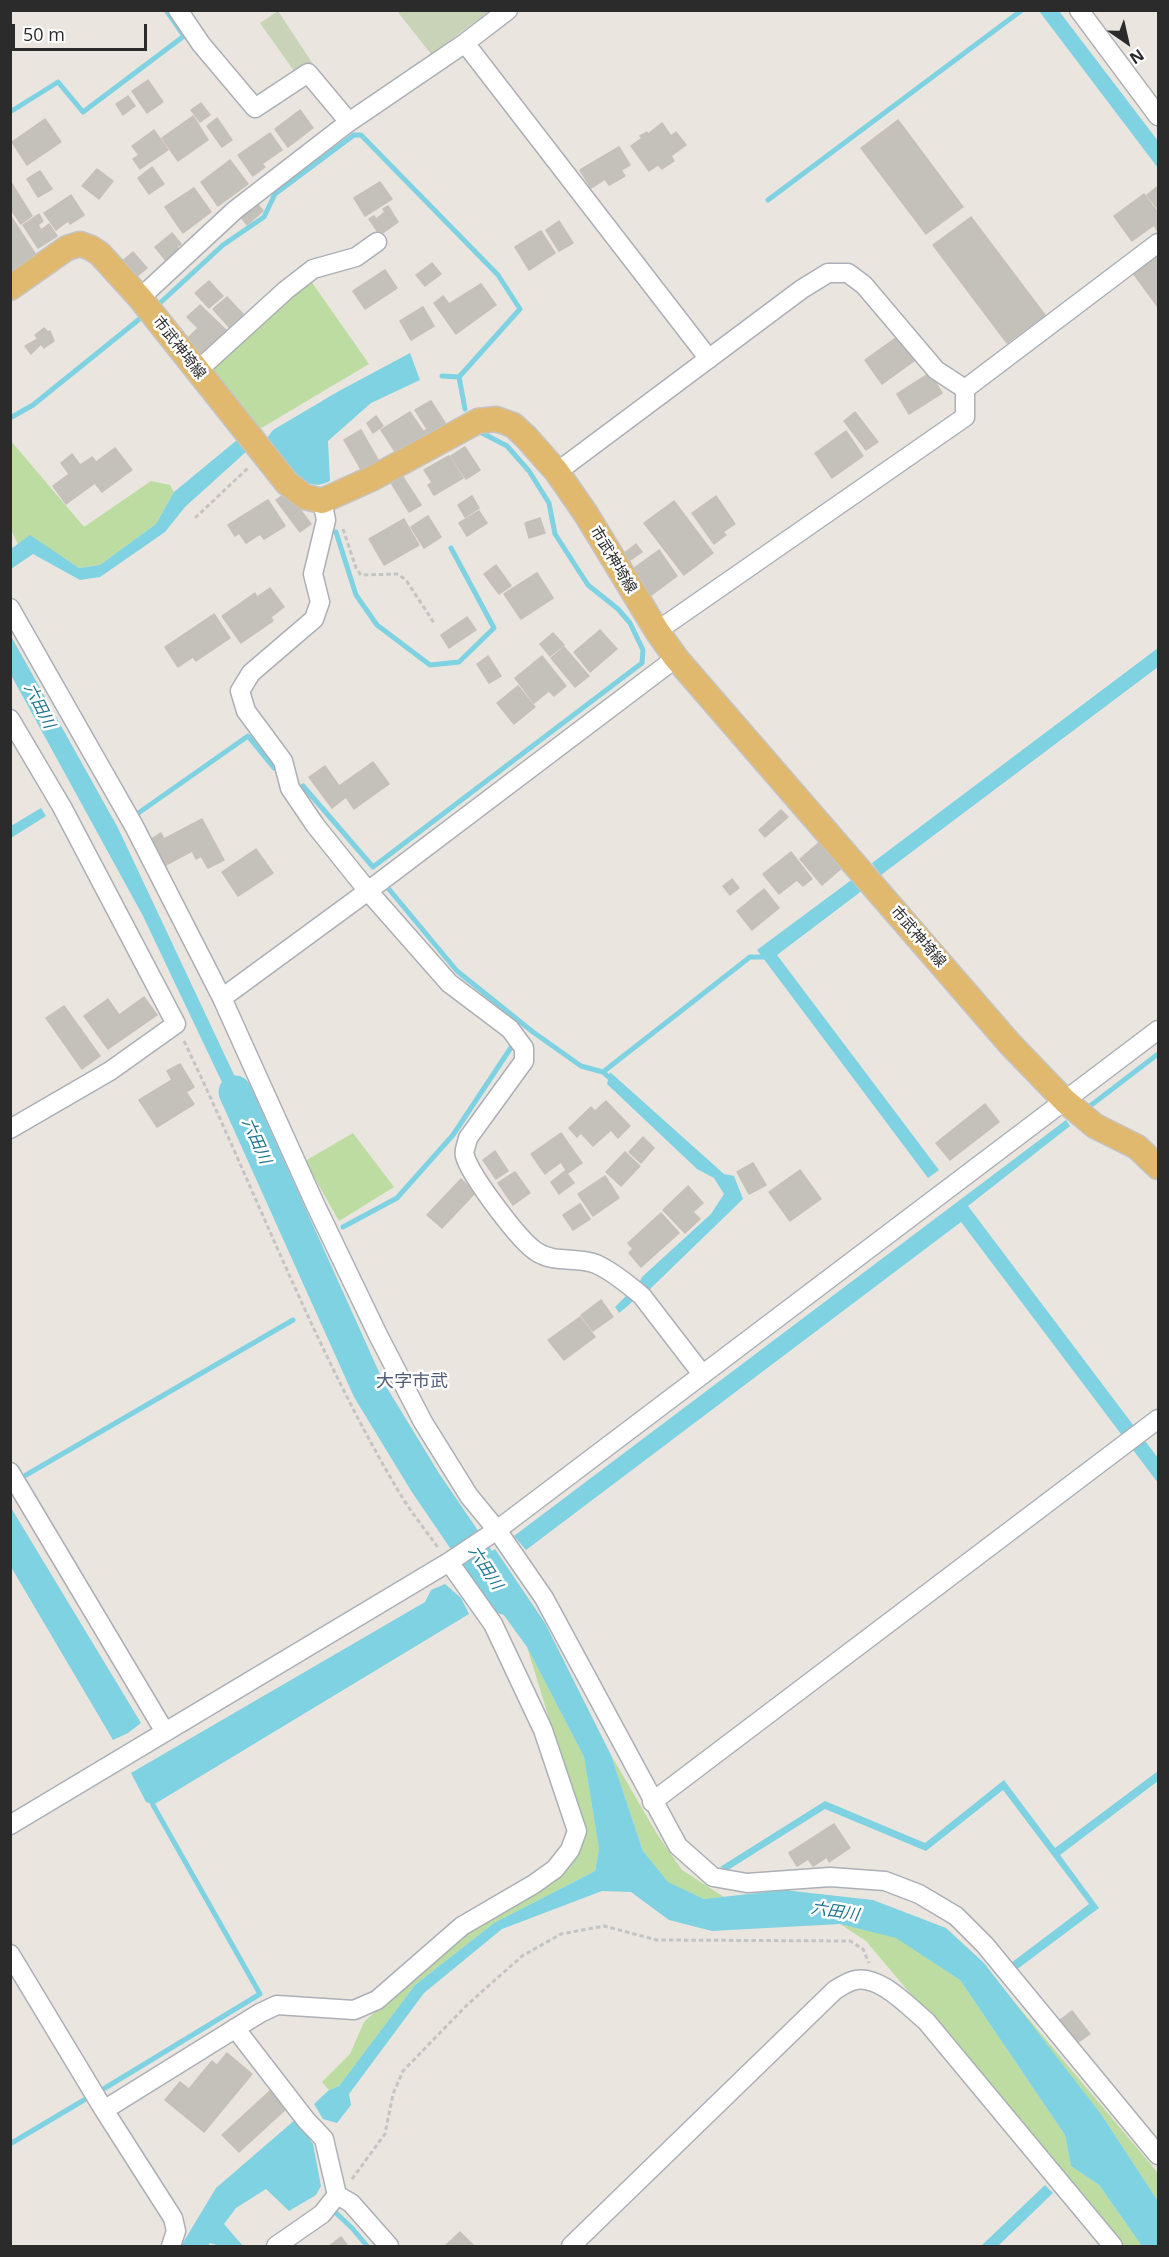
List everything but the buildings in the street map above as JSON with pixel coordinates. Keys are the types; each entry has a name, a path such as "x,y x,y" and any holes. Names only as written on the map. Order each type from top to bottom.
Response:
{"main road":[{"name":"市武神埼線","path":"10,288 67,248 80,244 100,254 140,298 287,483 324,511 373,478 478,421 496,419 520,431 557,472 586,514 657,631 676,658 1002,1035 1065,1101 1095,1126 1137,1146 1158,1167"}],"street":[{"path":"178,10 201,44 255,108 308,73 349,122"},
{"path":"140,298 235,210 349,122 465,43 508,10"},
{"path":"1079,10 1158,116"},
{"path":"465,43 709,359"},
{"path":"197,371 286,290 314,269 356,257 377,242"},
{"path":"965,389 1158,243"},
{"path":"557,472 802,289 828,273 848,273 864,285 936,370 965,389"},
{"path":"657,631 965,417 965,389"},
{"path":"324,511 313,574 320,602 314,619 251,673 240,692 246,711 283,761 291,788 315,825 368,891 449,983 510,1029 524,1048 524,1061 468,1138 464,1154 470,1170 508,1223 537,1253 558,1260 595,1263 637,1291 702,1374"},
{"path":"10,608 134,826 222,998 315,1204 378,1335 434,1440 469,1496 497,1530 544,1598 652,1802 678,1846 713,1877 747,1883 830,1877 885,1881 919,1893 956,1916 985,1945 1155,2144"},
{"path":"222,998 368,891 676,658"},
{"path":"10,719 67,818 176,1024 110,1071 10,1128"},
{"path":"10,1825 449,1562 497,1530 1158,1030"},
{"path":"652,1802 1158,1419"},
{"path":"10,1472 165,1732"},
{"path":"104,2110 235,2028 277,2005 354,2010 377,2000 462,1926 541,1879 555,1869 570,1850 577,1831 543,1730 493,1624 449,1562"},
{"path":"10,1954 104,2110 173,2218 176,2232 171,2247"},
{"path":"571,2247 835,1990 853,1980 870,1980 890,1990 926,2021 1113,2247"},
{"path":"235,2028 306,2120 324,2139 337,2195 351,2203 389,2247"},
{"path":"276,2247 322,2214 337,2195"}],"path":[{"path":"195,518 263,455"},
{"path":"324,511 342,528 356,568 361,575 397,574 406,579 434,622"},
{"path":"176,1024 219,1113 328,1362 403,1498 449,1562"},
{"path":"337,2195 348,2185 385,2134 393,2094 403,2071 466,2006 522,1956 561,1934 604,1926 657,1940 850,1941 863,1949 869,1960 870,1980"}],"green space":[{"path":"278,11 313,64 294,71 260,23"},
{"path":"397,11 490,11 431,54"},
{"path":"311,281 369,364 258,430 209,367"},
{"path":"11,441 84,527 151,481 170,485 174,492 156,524 100,565 79,568 30,536 18,544 11,530"},
{"path":"353,1133 394,1187 339,1221 305,1161"},
{"path":"527,1647 584,1757 599,1849 595,1871 494,1923 415,1985 339,2086 329,2090 322,2082 350,2054 364,2022 462,1933 562,1873 586,1838"},
{"path":"611,1755 657,1834 682,1870 724,1897 704,1899 668,1883 643,1851"},
{"path":"840,1924 896,1937 960,1980 1065,2135 1071,2166 1099,2185 1142,2246 1123,2246 866,1941"},
{"path":"996,1980 1158,2173 1158,2201 1101,2114"}],"water":[{"path":"1039,11 1059,11 1158,141 1158,168"},
{"path":"410,353 420,380 371,403 328,441 330,481 316,485 306,482 287,464 267,438 273,430"},
{"path":"237,440 247,451 185,507 165,532 100,577 80,580 33,554 11,569 11,549 30,535 79,568 100,565 156,524 174,492"},
{"path":"11,636 118,828 259,1128 249,1139 143,916 11,675"},
{"path":"1158,648 1158,667 881,875 872,863"},
{"path":"41,808 46,816 11,838 11,826"},
{"path":"854,878 863,890 777,955 939,1170 928,1178 757,950"},
{"path":"610,1072 724,1174 734,1176 743,1199 650,1289 619,1313 615,1307 642,1277 711,1214 724,1194 714,1178 697,1169 607,1084"},
{"path":"1066,1120 1070,1126 968,1206 1158,1458 1158,1483 961,1222 526,1550 514,1536"},
{"path":"10,1506 141,1723 128,1733 113,1740 11,1567"},
{"path":"495,1549 545,1623 611,1755 643,1851 668,1882 704,1899 784,1890 873,1900 946,1928 984,1963 1101,2114 1158,2201 1158,2246 1142,2246 1099,2185 1071,2166 1065,2135 960,1980 896,1938 840,1924 712,1931 669,1920 631,1892 602,1891 502,1929 424,1993 349,2094 351,2105 337,2123 323,2119 314,2104 329,2090 339,2086 415,1985 494,1923 595,1871 599,1849 584,1757 527,1647 469,1567"},
{"path":"445,1584 461,1598 469,1614 153,1805 146,1802 131,1773 425,1602 431,1590"},
{"path":"1158,1771 1158,1781 1060,1855 1099,1908 1016,1970 1011,1963 1089,1904 1003,1790 926,1851 825,1809 728,1870 720,1867 825,1801 925,1843 1004,1780 1055,1848"},
{"path":"296,2119 313,2144 321,2186 316,2195 289,2211 266,2189 236,2208 224,2224 243,2246 220,2246 210,2243 208,2246 181,2246 216,2188"},
{"path":"1045,2185 1053,2193 998,2246 981,2246"}],"waterway":[{"path":"10,112 58,82 83,112 184,36 166,10"},
{"path":"768,200 1022,10"},
{"path":"160,303 223,245 264,217 275,194 354,135 361,135 498,275 520,309 459,377 465,409"},
{"path":"10,418 33,405 142,317"},
{"path":"442,376 459,377"},
{"path":"303,786 373,867 642,663 643,650 630,623 618,609 588,585 555,534 549,503 529,471 507,446 482,433"},
{"path":"336,532 356,595 377,625 430,665 459,662 494,628 451,548"},
{"path":"137,814 248,736 274,768"},
{"path":"388,888 457,971 533,1032 581,1066 603,1072 613,1081"},
{"path":"603,1072 750,957 766,957"},
{"path":"343,1227 397,1198 453,1135 512,1046"},
{"path":"1090,1106 1158,1054"},
{"name":"六田川","path":"235,1092 369,1390 425,1482 504,1598"},
{"path":"26,1475 293,1320"},
{"path":"105,2088 260,1994 153,1805"},
{"path":"10,2144 84,2100"},
{"path":"336,2213 367,2246"}],"district":[{"name":"大字市武","path":"412,1382"}]}
